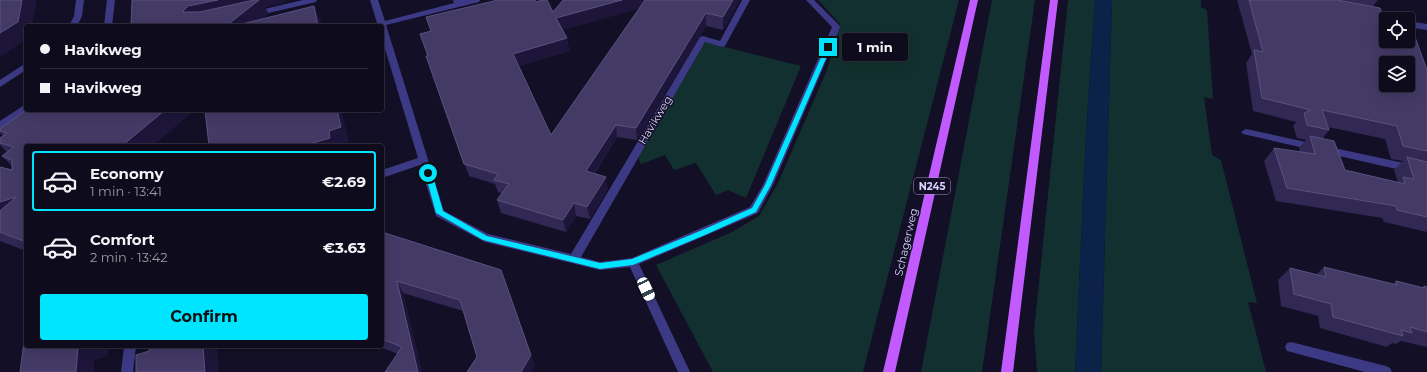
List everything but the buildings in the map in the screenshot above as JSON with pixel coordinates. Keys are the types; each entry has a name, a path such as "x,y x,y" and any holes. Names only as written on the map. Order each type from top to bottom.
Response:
{"main road":[{"name":"Schagerweg","path":"889,372 974,0"},
{"path":"1007,372 1054,0"}],"street":[{"path":"75,24 78,16 80,0"},
{"path":"108,24 111,0"},
{"path":"247,16 313,0"},
{"path":"374,0 382,24 458,2 476,0"},
{"name":"Havikweg","path":"573,260 703,39 722,44 746,0"},
{"path":"384,30 440,213 485,238 600,266 633,262 754,210 768,185 836,27 810,0"},
{"path":"1415,25 1427,28"},
{"path":"0,84 24,67"},
{"path":"0,126 24,108"},
{"path":"1246,132 1427,172"},
{"path":"384,173 424,160"},
{"path":"633,262 684,372"},
{"path":"1291,346 1386,372"},
{"path":"127,372 130,348"}],"green space":[{"path":"818,0 959,0 863,372 713,372 656,265 732,232 759,216 778,183 827,70 840,24"},
{"path":"992,0 1035,0 982,372 921,372"},
{"path":"1068,0 1095,0 1086,134 1075,372 1037,372 1034,331"},
{"path":"1112,0 1201,0 1201,7 1207,10 1213,99 1204,97 1212,155 1221,160 1257,303 1248,302 1266,372 1101,372"},
{"path":"705,42 801,66 746,198 728,190 716,195 696,163 674,170 665,155 641,164 638,158"}],"water":[{"path":"1095,0 1112,0 1101,372 1075,372 1086,134"}],"route":[{"path":"428,173 440,213 485,238 600,266 633,262 754,210 768,185 828,47"}]}
